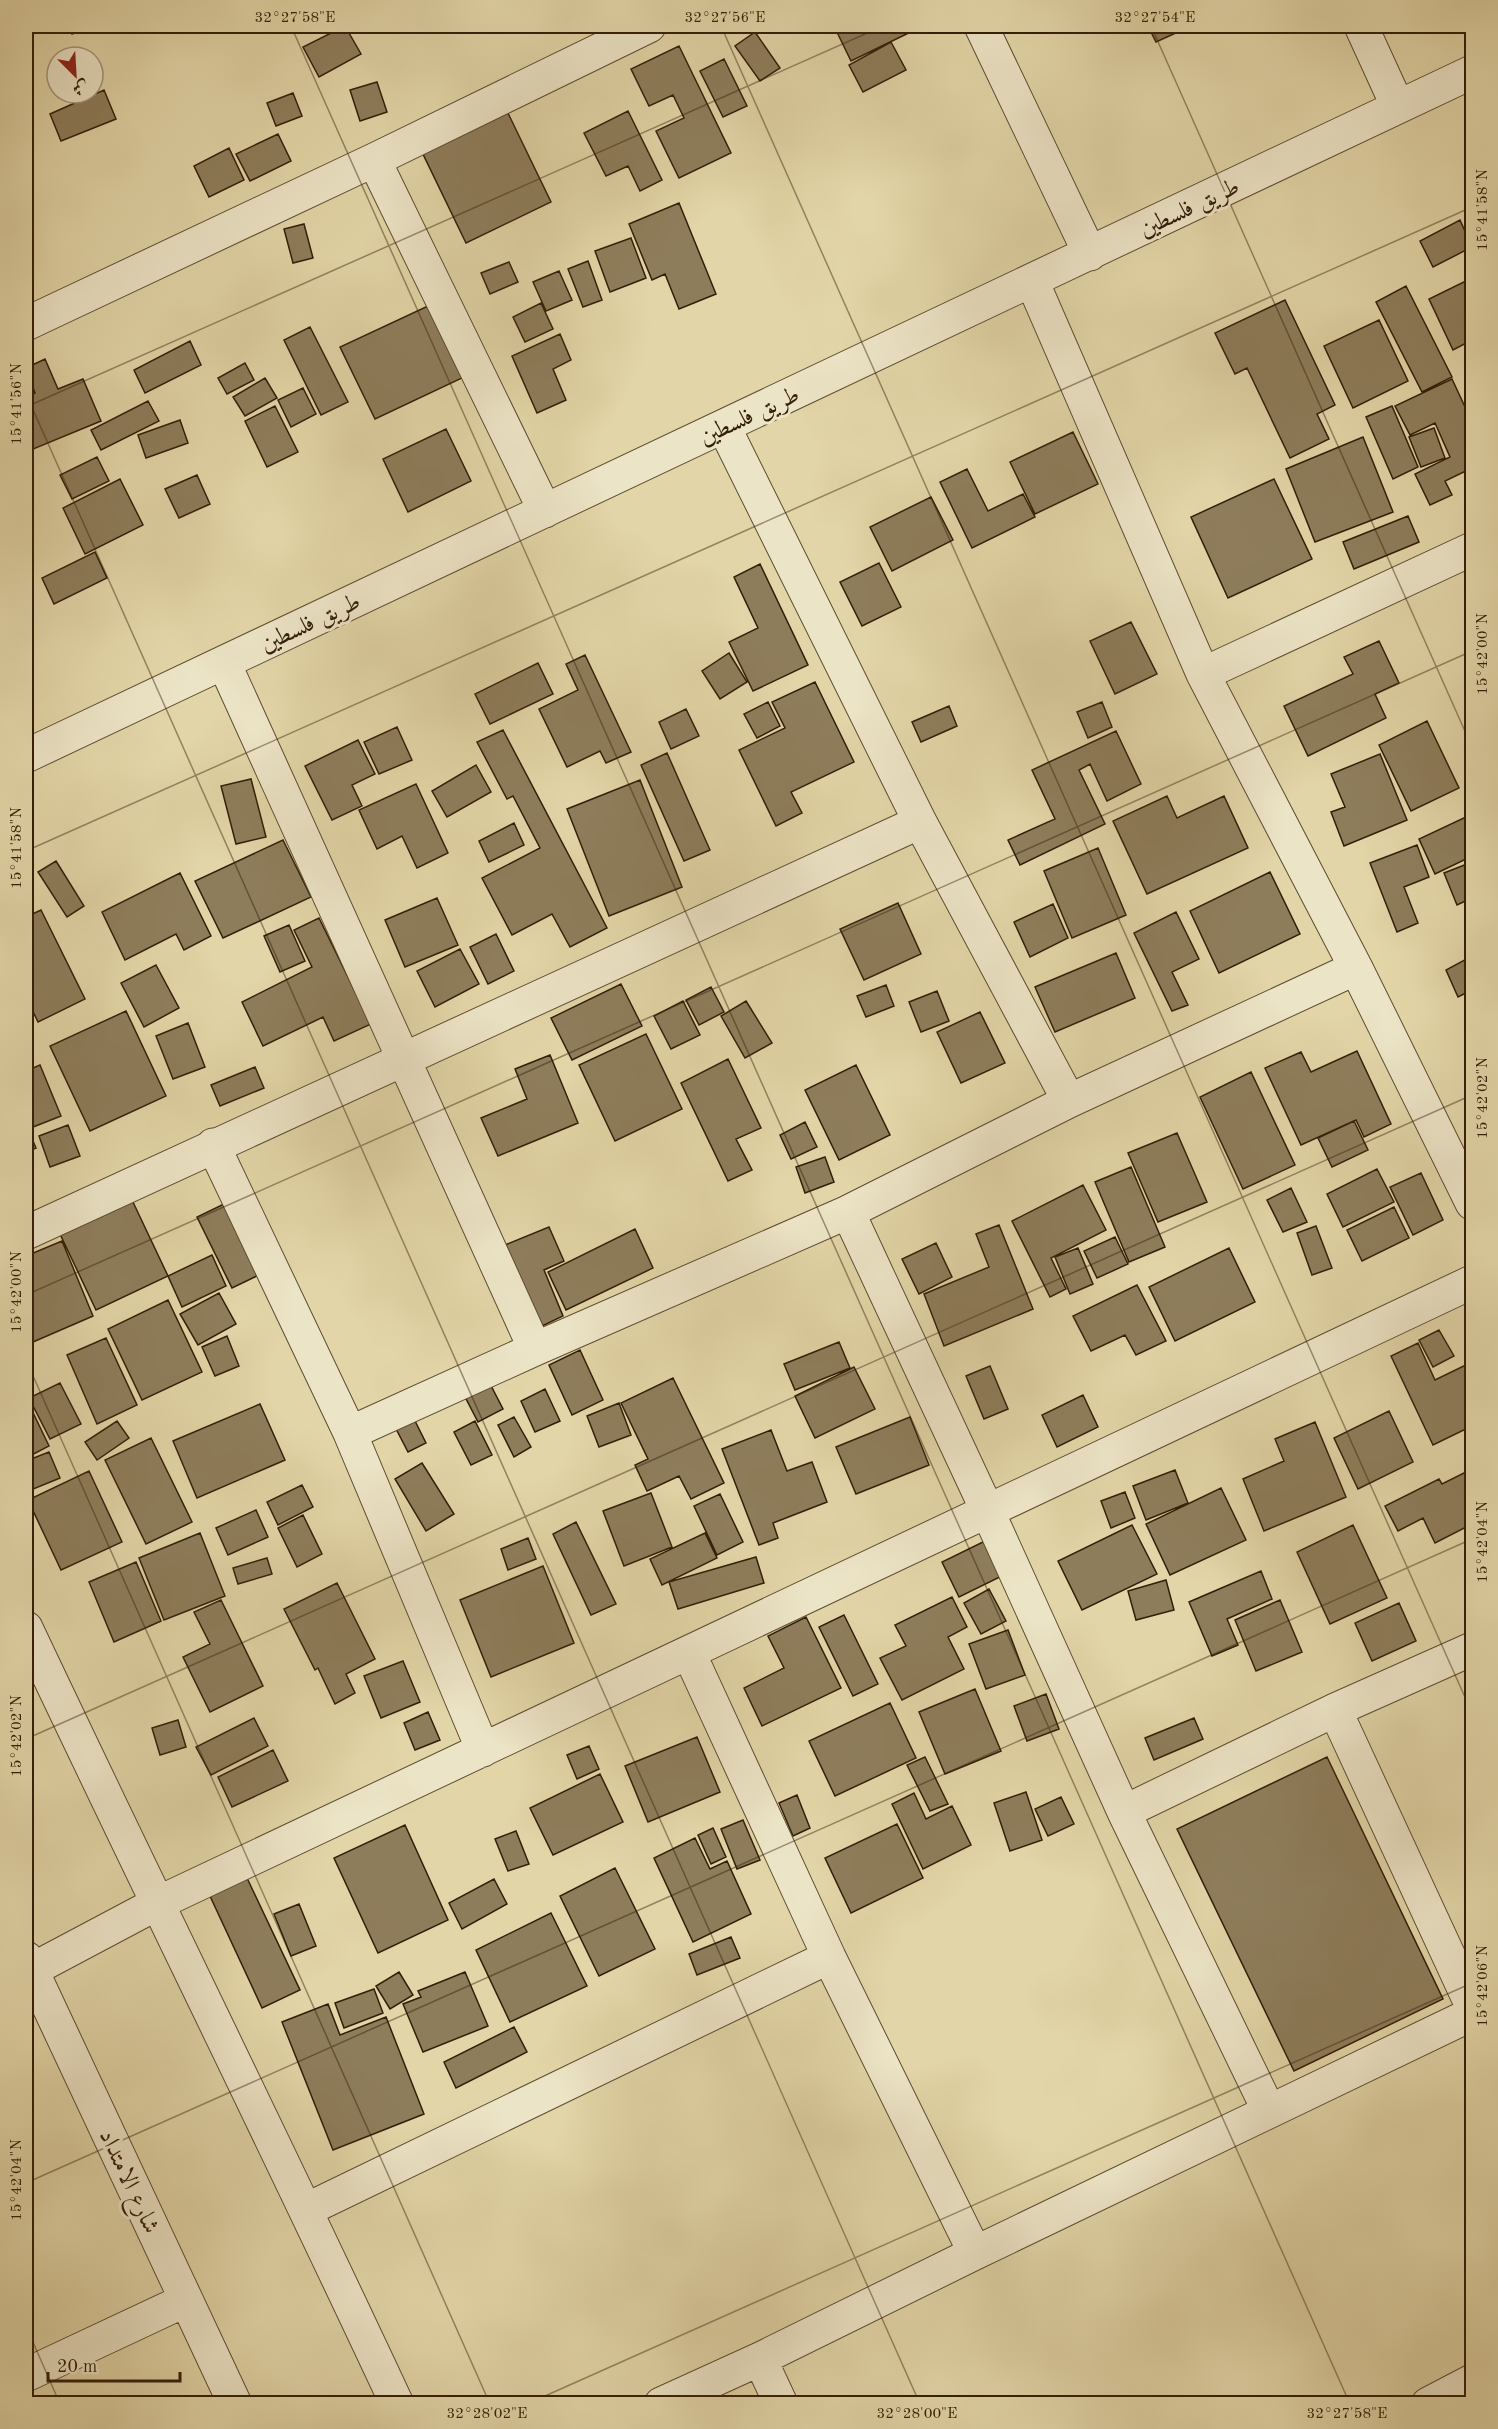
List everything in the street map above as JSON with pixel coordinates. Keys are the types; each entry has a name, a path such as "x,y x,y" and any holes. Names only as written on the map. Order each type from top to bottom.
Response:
{"street":[{"path":"26,324 374,160 604,35 649,26"},
{"path":"981,26 1090,254"},
{"path":"1361,26 1398,107"},
{"name":"طريق فلسطين","path":"26,753 224,663 1473,72"},
{"path":"374,160 545,511"},
{"path":"1032,281 1203,674 1356,968 1473,1203"},
{"path":"724,427 920,822 1069,1101"},
{"path":"1203,674 1473,549"},
{"path":"224,663 535,1349"},
{"path":"26,1233 213,1145 920,822"},
{"path":"350,1434 535,1349 848,1212 1069,1101 1356,968"},
{"path":"213,1145 350,1434 483,1750"},
{"path":"848,1212 988,1512 1124,1812 1269,2111"},
{"path":"27,1967 1473,1282"},
{"path":"26,1628 156,1904 306,2210 397,2403"},
{"path":"1124,1812 1335,1710 1473,1649"},
{"path":"689,1653 829,1957 975,2253"},
{"path":"1335,1710 1473,2006"},
{"path":"306,2210 829,1957"},
{"name":"شارع الامتداد","path":"27,1967 235,2403"},
{"path":"661,2403 760,2359 1473,2014"},
{"path":"26,2375 186,2300"},
{"path":"760,2359 781,2403"},
{"path":"1428,2403 1473,2381"}],"building":[{"path":"69,26 94,26 72,34"},
{"path":"345,26 361,54 319,77 303,47"},
{"path":"834,26 923,26 851,61"},
{"path":"1148,26 1191,26 1156,42"},
{"path":"755,32 780,68 760,81 735,46"},
{"path":"891,42 906,70 863,92 849,65"},
{"path":"679,46 731,153 679,178 656,131 684,118 673,95 649,106 631,69"},
{"path":"724,59 747,106 723,117 700,71"},
{"path":"377,82 387,112 360,121 350,90"},
{"path":"105,92 116,119 61,141 50,114 70,105 105,105"},
{"path":"293,93 302,116 276,126 267,103"},
{"path":"506,109 551,202 466,243 421,150"},
{"path":"628,111 662,180 640,191 628,166 606,176 584,133"},
{"path":"278,134 291,161 250,181 236,154"},
{"path":"229,148 244,180 209,197 194,166"},
{"path":"679,203 716,294 679,309 665,274 652,280 629,224"},
{"path":"1460,220 1472,247 1433,267 1420,241"},
{"path":"304,224 313,258 293,263 284,229"},
{"path":"631,238 646,278 610,292 595,251"},
{"path":"588,261 602,300 583,307 568,269"},
{"path":"509,262 518,282 490,294 481,273"},
{"path":"559,271 572,300 546,311 533,282"},
{"path":"1472,278 1472,340 1453,350 1429,299"},
{"path":"1406,286 1452,377 1422,392 1376,302"},
{"path":"1285,300 1335,405 1317,414 1329,439 1290,458 1247,368 1235,374 1215,333"},
{"path":"541,303 553,329 525,342 513,317"},
{"path":"428,306 462,378 375,419 340,347"},
{"path":"1379,320 1408,381 1353,408 1324,346"},
{"path":"310,327 348,402 321,415 284,340"},
{"path":"560,334 571,360 553,369 566,400 537,413 512,356"},
{"path":"190,341 201,365 145,393 134,370"},
{"path":"45,359 58,389 83,379 101,421 26,452 26,397 35,393 26,368"},
{"path":"245,363 254,380 227,394 218,378"},
{"path":"265,378 277,398 245,416 233,397"},
{"path":"1452,379 1472,422 1472,468 1445,481 1452,495 1430,505 1415,474 1450,457 1435,423 1410,435 1395,406"},
{"path":"303,388 316,414 291,427 278,400"},
{"path":"148,401 159,421 101,450 91,430"},
{"path":"275,406 298,452 267,467 245,421"},
{"path":"1392,406 1418,467 1393,479 1366,417"},
{"path":"180,420 188,443 146,458 138,435"},
{"path":"1434,428 1445,458 1421,467 1409,437"},
{"path":"446,429 471,481 408,512 383,459"},
{"path":"1073,432 1098,484 1035,514 1010,462"},
{"path":"1363,437 1393,512 1315,542 1286,469"},
{"path":"97,457 109,481 72,499 60,475"},
{"path":"967,469 988,511 1023,494 1035,517 972,548 940,482"},
{"path":"197,475 210,504 179,518 165,489"},
{"path":"120,479 143,525 85,554 63,508"},
{"path":"1274,479 1312,559 1228,598 1191,517"},
{"path":"931,497 953,540 892,571 870,527"},
{"path":"1408,516 1419,542 1354,569 1343,542"},
{"path":"95,552 107,578 54,604 42,578"},
{"path":"879,563 901,607 862,626 840,582"},
{"path":"760,564 808,665 753,691 729,642 758,628 734,577"},
{"path":"1131,622 1157,674 1115,694 1090,641"},
{"path":"1379,641 1399,683 1375,694 1386,718 1308,756 1284,706 1353,674 1344,657"},
{"path":"729,653 747,682 720,699 702,671"},
{"path":"585,655 631,752 606,763 600,751 567,767 539,709 578,690 566,664"},
{"path":"538,663 553,694 490,724 475,694"},
{"path":"815,682 854,762 791,792 802,813 776,826 739,750 785,728 772,702"},
{"path":"768,702 780,726 757,738 744,714"},
{"path":"1102,702 1112,727 1088,738 1077,712"},
{"path":"949,706 957,726 921,742 912,722"},
{"path":"686,709 699,736 671,749 659,722"},
{"path":"1427,721 1459,788 1411,811 1379,745"},
{"path":"397,727 412,760 379,774 364,742"},
{"path":"503,730 607,928 570,947 552,914 512,935 482,878 540,848 513,796 507,799 477,742"},
{"path":"1116,731 1141,784 1107,801 1090,764 1079,770 1105,824 1020,865 1008,840 1055,819 1032,770"},
{"path":"358,740 375,774 352,785 362,806 332,820 305,766"},
{"path":"667,753 710,850 684,861 641,765"},
{"path":"1380,754 1407,820 1344,846 1331,812 1345,807 1331,774"},
{"path":"476,765 491,792 447,817 432,791"},
{"path":"251,779 266,837 236,844 221,786"},
{"path":"640,780 682,887 609,916 567,809"},
{"path":"416,784 448,853 417,868 402,836 377,849 359,810"},
{"path":"1167,796 1177,818 1224,796 1248,848 1147,894 1113,821"},
{"path":"1468,816 1472,826 1472,868 1468,858 1435,874 1419,839"},
{"path":"514,823 524,845 489,862 479,841"},
{"path":"283,840 311,897 223,938 195,881"},
{"path":"1417,845 1429,877 1404,887 1418,923 1397,932 1370,863"},
{"path":"1098,848 1126,915 1072,938 1044,871"},
{"path":"56,861 84,906 67,917 38,872"},
{"path":"1467,864 1472,877 1472,898 1457,905 1444,873"},
{"path":"1270,872 1300,934 1219,973 1190,911"},
{"path":"180,873 211,936 184,950 176,934 125,960 102,912"},
{"path":"437,898 458,945 405,967 385,920"},
{"path":"898,903 921,954 864,980 840,929"},
{"path":"1053,904 1068,938 1030,957 1014,922"},
{"path":"41,910 85,999 38,1022 26,997 26,917"},
{"path":"1176,912 1199,959 1172,972 1188,1005 1172,1011 1134,933"},
{"path":"319,918 371,1024 334,1041 323,1017 263,1046 242,1002 312,967 294,930"},
{"path":"289,925 305,961 280,972 264,936"},
{"path":"496,934 514,971 488,984 470,947"},
{"path":"460,949 479,984 435,1007 417,971"},
{"path":"1116,953 1135,998 1055,1032 1035,987"},
{"path":"1472,956 1472,990 1458,997 1446,970"},
{"path":"156,965 179,1008 144,1027 121,983"},
{"path":"621,984 642,1026 572,1060 551,1018"},
{"path":"886,985 894,1006 866,1017 857,996"},
{"path":"711,987 724,1012 699,1025 686,1000"},
{"path":"937,991 949,1021 921,1032 909,1002"},
{"path":"683,1001 700,1035 671,1049 654,1016"},
{"path":"746,1001 772,1043 745,1058 721,1016"},
{"path":"126,1011 166,1096 90,1131 50,1046"},
{"path":"980,1012 1005,1063 961,1083 937,1032"},
{"path":"188,1023 205,1067 173,1079 156,1036"},
{"path":"646,1034 682,1109 615,1141 579,1065"},
{"path":"1357,1051 1391,1124 1364,1137 1356,1120 1301,1145 1265,1068 1301,1052 1311,1072"},
{"path":"550,1055 578,1123 498,1156 481,1118 527,1099 515,1069"},
{"path":"728,1059 761,1128 736,1139 752,1170 728,1181 681,1083"},
{"path":"40,1065 61,1116 28,1129 36,1148 26,1152 26,1071"},
{"path":"856,1065 890,1135 839,1160 805,1090"},
{"path":"255,1067 264,1088 220,1106 211,1085"},
{"path":"1251,1072 1295,1165 1243,1189 1200,1097"},
{"path":"1354,1121 1368,1150 1332,1167 1318,1138"},
{"path":"805,1122 817,1147 791,1159 780,1135"},
{"path":"68,1125 80,1156 50,1167 39,1136"},
{"path":"1177,1133 1207,1202 1158,1222 1128,1153"},
{"path":"825,1157 834,1182 805,1193 796,1167"},
{"path":"1131,1167 1165,1247 1129,1262 1095,1182"},
{"path":"1377,1169 1394,1202 1343,1227 1327,1194"},
{"path":"1421,1173 1443,1220 1413,1235 1390,1187"},
{"path":"1083,1185 1106,1230 1051,1258 1066,1289 1050,1297 1012,1221"},
{"path":"1291,1188 1307,1222 1283,1232 1267,1200"},
{"path":"132,1200 168,1276 96,1310 60,1234"},
{"path":"226,1203 261,1274 232,1288 197,1217"},
{"path":"1394,1207 1409,1238 1362,1261 1347,1230"},
{"path":"999,1225 1033,1309 944,1346 924,1294 989,1267 976,1234"},
{"path":"1316,1226 1332,1268 1312,1275 1297,1233"},
{"path":"549,1227 564,1261 544,1270 563,1316 540,1327 505,1245"},
{"path":"635,1229 653,1268 566,1310 548,1272"},
{"path":"1115,1237 1128,1264 1097,1278 1084,1251"},
{"path":"62,1241 93,1316 26,1345 26,1256"},
{"path":"936,1243 952,1277 919,1294 902,1259"},
{"path":"1078,1248 1093,1284 1070,1294 1055,1257"},
{"path":"1229,1248 1255,1302 1175,1341 1149,1287"},
{"path":"212,1255 226,1286 182,1307 168,1276"},
{"path":"1137,1285 1166,1341 1136,1355 1125,1335 1091,1351 1073,1316"},
{"path":"219,1293 236,1324 198,1345 180,1314"},
{"path":"168,1300 202,1372 142,1400 108,1329"},
{"path":"1439,1330 1454,1356 1433,1367 1419,1340"},
{"path":"227,1336 239,1366 215,1376 202,1347"},
{"path":"106,1338 137,1405 97,1424 67,1355"},
{"path":"839,1342 850,1368 795,1390 784,1364"},
{"path":"1418,1343 1435,1380 1472,1362 1472,1426 1433,1445 1391,1356"},
{"path":"580,1350 603,1400 572,1415 549,1365"},
{"path":"990,1366 1008,1409 984,1419 966,1376"},
{"path":"854,1367 875,1409 815,1438 795,1396"},
{"path":"487,1378 503,1409 478,1422 462,1391"},
{"path":"673,1378 724,1483 691,1499 679,1476 647,1491 635,1465 648,1459 621,1403"},
{"path":"60,1383 81,1424 50,1439 29,1398"},
{"path":"545,1389 560,1421 535,1432 521,1401"},
{"path":"1083,1395 1098,1427 1057,1447 1042,1415"},
{"path":"26,1398 49,1446 26,1458"},
{"path":"619,1403 631,1435 599,1447 587,1416"},
{"path":"260,1404 285,1460 197,1498 173,1441"},
{"path":"410,1411 426,1443 408,1452 392,1421"},
{"path":"1389,1411 1413,1462 1358,1489 1334,1438"},
{"path":"514,1417 531,1447 514,1457 498,1425"},
{"path":"910,1417 929,1465 856,1494 836,1447"},
{"path":"117,1421 129,1438 97,1460 85,1442"},
{"path":"475,1421 492,1455 471,1465 454,1432"},
{"path":"1315,1422 1346,1497 1264,1531 1243,1479 1284,1461 1275,1439"},
{"path":"771,1430 787,1471 812,1462 827,1502 773,1523 778,1538 759,1545 722,1449"},
{"path":"151,1438 192,1522 146,1544 105,1460"},
{"path":"49,1452 60,1478 26,1492 26,1461"},
{"path":"422,1463 454,1514 426,1531 395,1479"},
{"path":"1472,1469 1472,1524 1435,1543 1423,1518 1398,1531 1385,1506 1439,1479 1442,1484"},
{"path":"1175,1470 1188,1503 1146,1520 1133,1486"},
{"path":"89,1471 122,1542 61,1570 28,1500"},
{"path":"302,1485 313,1507 278,1525 267,1502"},
{"path":"1221,1488 1246,1540 1170,1575 1146,1524"},
{"path":"1125,1492 1135,1518 1111,1528 1101,1501"},
{"path":"651,1493 672,1547 624,1566 603,1511"},
{"path":"720,1494 743,1542 717,1555 694,1506"},
{"path":"256,1510 268,1537 228,1555 216,1528"},
{"path":"303,1515 322,1554 297,1567 278,1528"},
{"path":"576,1522 616,1604 591,1615 553,1534"},
{"path":"1132,1525 1157,1574 1082,1610 1058,1561"},
{"path":"1353,1525 1387,1598 1330,1624 1297,1552"},
{"path":"200,1533 225,1596 164,1620 139,1558"},
{"path":"705,1533 717,1558 662,1585 650,1559"},
{"path":"528,1538 536,1559 508,1570 501,1549"},
{"path":"989,1539 1006,1574 959,1597 942,1562"},
{"path":"756,1557 764,1583 678,1609 669,1582"},
{"path":"267,1558 272,1574 238,1584 233,1568"},
{"path":"136,1562 161,1621 114,1642 89,1582"},
{"path":"543,1566 574,1643 491,1677 460,1600"},
{"path":"1261,1571 1272,1599 1227,1619 1238,1645 1212,1656 1189,1602"},
{"path":"1166,1580 1174,1610 1136,1620 1128,1591"},
{"path":"337,1583 375,1659 346,1674 355,1693 335,1704 318,1668 315,1670 284,1609"},
{"path":"989,1589 1006,1621 981,1634 964,1603"},
{"path":"952,1597 967,1627 948,1637 964,1669 902,1700 880,1658 906,1646 895,1625"},
{"path":"221,1600 263,1686 210,1712 183,1657 210,1644 194,1612"},
{"path":"1280,1600 1302,1652 1256,1671 1235,1620"},
{"path":"1399,1603 1416,1641 1372,1661 1355,1623"},
{"path":"844,1615 878,1684 853,1696 819,1627"},
{"path":"806,1617 841,1688 762,1726 744,1688 784,1668 768,1636"},
{"path":"1008,1630 1025,1675 986,1689 969,1644"},
{"path":"403,1661 420,1702 381,1718 364,1676"},
{"path":"975,1689 1001,1751 945,1774 919,1712"},
{"path":"1046,1694 1059,1729 1027,1741 1014,1706"},
{"path":"890,1703 916,1758 835,1796 809,1741"},
{"path":"428,1712 440,1740 415,1750 404,1723"},
{"path":"254,1718 268,1746 211,1775 196,1747"},
{"path":"1194,1718 1203,1739 1154,1760 1145,1738"},
{"path":"178,1720 186,1747 160,1755 152,1728"},
{"path":"697,1737 720,1792 648,1822 625,1766"},
{"path":"589,1746 599,1769 577,1779 567,1755"},
{"path":"273,1750 288,1781 232,1807 218,1777"},
{"path":"925,1757 948,1804 930,1811 907,1765"},
{"path":"1327,1757 1443,1999 1294,2071 1177,1829"},
{"path":"600,1774 623,1822 553,1855 530,1808"},
{"path":"1026,1792 1042,1840 1010,1851 994,1803"},
{"path":"914,1793 926,1819 952,1806 971,1845 923,1869 892,1804"},
{"path":"797,1795 810,1828 793,1836 779,1803"},
{"path":"1061,1797 1074,1824 1048,1836 1035,1809"},
{"path":"743,1820 760,1860 737,1869 721,1829"},
{"path":"897,1824 923,1878 851,1913 825,1858"},
{"path":"405,1825 448,1920 378,1953 334,1858"},
{"path":"713,1828 726,1857 711,1864 698,1835"},
{"path":"516,1831 529,1864 508,1871 495,1839"},
{"path":"695,1838 710,1869 727,1861 751,1914 693,1942 654,1858"},
{"path":"615,1868 655,1949 599,1976 560,1896"},
{"path":"247,1878 300,1990 262,2008 210,1896"},
{"path":"494,1879 507,1904 462,1929 449,1903"},
{"path":"299,1904 316,1946 291,1956 274,1914"},
{"path":"551,1913 587,1986 510,2022 476,1950"},
{"path":"731,1937 740,1958 697,1975 689,1954"},
{"path":"399,1972 413,1995 390,2009 376,1986"},
{"path":"465,1972 488,2026 423,2052 403,2004 421,1997 418,1991"},
{"path":"374,1989 383,2013 344,2028 335,2003"},
{"path":"328,2004 340,2035 386,2017 424,2114 333,2150 282,2022"},
{"path":"514,2027 527,2052 456,2088 444,2062"}]}
